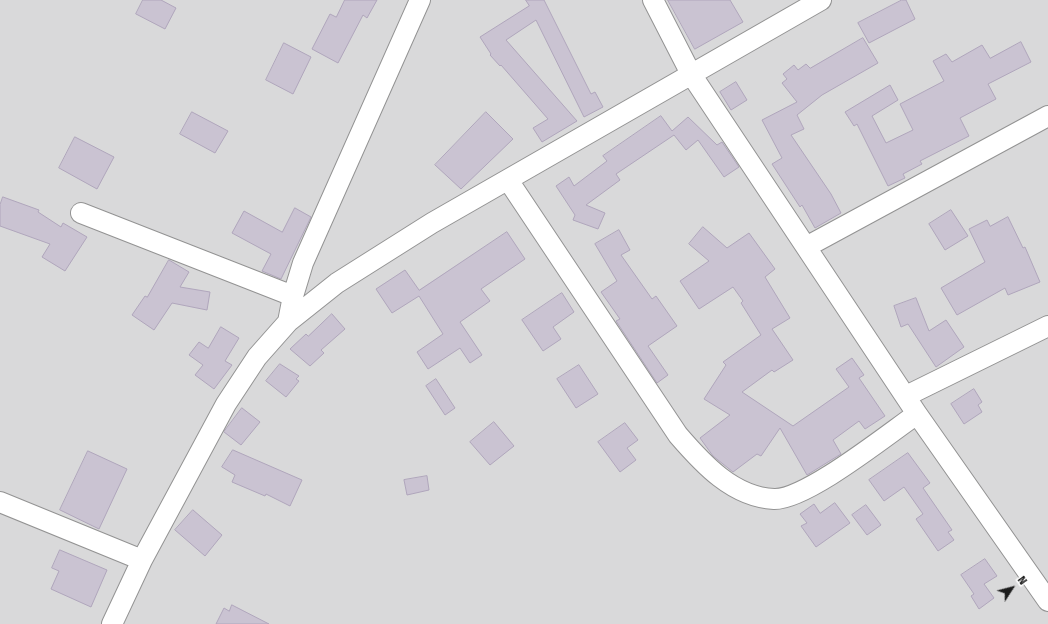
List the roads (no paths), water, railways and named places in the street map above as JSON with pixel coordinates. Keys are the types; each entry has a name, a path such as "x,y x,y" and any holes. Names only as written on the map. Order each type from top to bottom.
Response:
{"street":[{"path":"288,322 292,296 314,237 369,118 404,33 420,0"},
{"path":"653,0 691,74 917,414 1048,601"},
{"path":"112,624 142,560 226,404 258,357 288,322 336,283 432,223 821,0"},
{"path":"806,247 1048,116"},
{"path":"508,180 678,435 696,456 721,479 748,494 774,499 791,497 815,485 917,414"},
{"path":"81,213 292,296"},
{"path":"906,396 1048,326"},
{"path":"0,502 142,560"}]}
